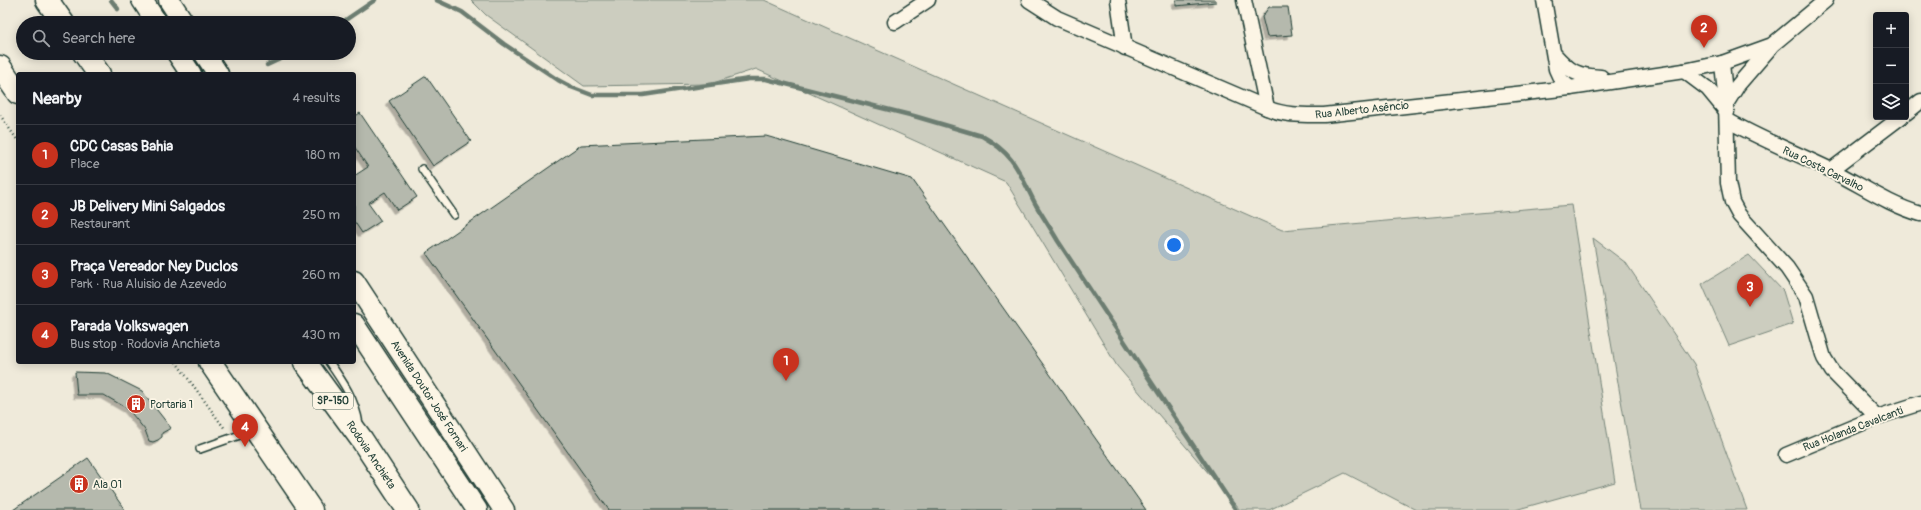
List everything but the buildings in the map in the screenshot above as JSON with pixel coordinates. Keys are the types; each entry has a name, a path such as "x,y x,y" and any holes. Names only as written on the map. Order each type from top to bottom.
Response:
{"highway":[{"path":"47,0 58,16"},
{"path":"89,60 98,72"},
{"path":"0,67 16,90"},
{"path":"211,364 311,510"},
{"name":"Rodovia Anchieta","path":"305,364 362,440 408,510"}],"street":[{"path":"142,0 152,16"},
{"path":"169,0 179,16"},
{"path":"895,22 928,0"},
{"name":"Rua Alberto Asêncio","path":"1029,0 1057,18 1279,113 1324,115 1570,88 1684,71 1722,63 1772,45"},
{"path":"1118,0 1125,48"},
{"path":"1244,0 1267,108"},
{"path":"1544,0 1559,76 1570,88"},
{"path":"1727,112 1738,85 1772,45 1826,0"},
{"path":"1532,91 1542,86 1549,78 1554,54"},
{"name":"Rua Alberto Asêncio","path":"1554,54 1570,71 1576,74 1623,80"},
{"path":"182,60 190,72"},
{"path":"209,60 217,72"},
{"path":"1722,63 1727,112 1728,183 1732,202 1739,215 1787,268 1806,296 1824,358 1832,370 1877,417"},
{"path":"1684,71 1708,89 1727,112"},
{"path":"1909,111 1921,101"},
{"name":"Rua Costa Carvalho","path":"1727,112 1775,145 1831,170 1874,194 1921,214"},
{"path":"1831,170 1897,120"},
{"name":"Avenida Doutor José Fornari","path":"356,284 504,510"},
{"name":"Avenida Doutor José Fornari","path":"356,327 477,510"},
{"name":"Rua Holanda Cavalcanti","path":"1786,456 1877,417 1921,403"}],"lane":[{"path":"422,169 454,215"},
{"path":"330,364 349,390 357,409 362,440"},
{"path":"200,449 232,437 257,430"}],"path":[{"path":"0,115 16,138"},
{"path":"177,364 211,411"}],"shaded area":[{"path":"471,0 764,0 1282,230 1571,205 1615,482 1515,510 1416,510 1345,473 1269,510 1240,510 1117,366 1006,182 756,69 710,84 584,86 486,15"},
{"path":"1593,238 1626,263 1694,364 1747,510 1640,510"},
{"path":"1749,255 1783,291 1793,324 1729,346 1702,284"}],"waterway":[{"path":"111,0 118,9"},
{"path":"351,16 375,0"},
{"path":"436,0 462,12 504,44 558,80 592,95 643,95 749,79 766,79 914,116 982,136 993,143 1010,158 1058,241 1236,510"},
{"path":"267,65 278,60"}],"place":[{"name":"JB Delivery Mini Salgados","path":"1704,48"},
{"name":"Praça Vereador Ney Duclos","path":"1750,307"},
{"name":"CDC Casas Bahia","path":"786,381"},
{"name":"Portaria 1","path":"136,404"},
{"name":"Parada Volkswagen","path":"245,447"},
{"name":"Ala 01","path":"79,484"}]}
